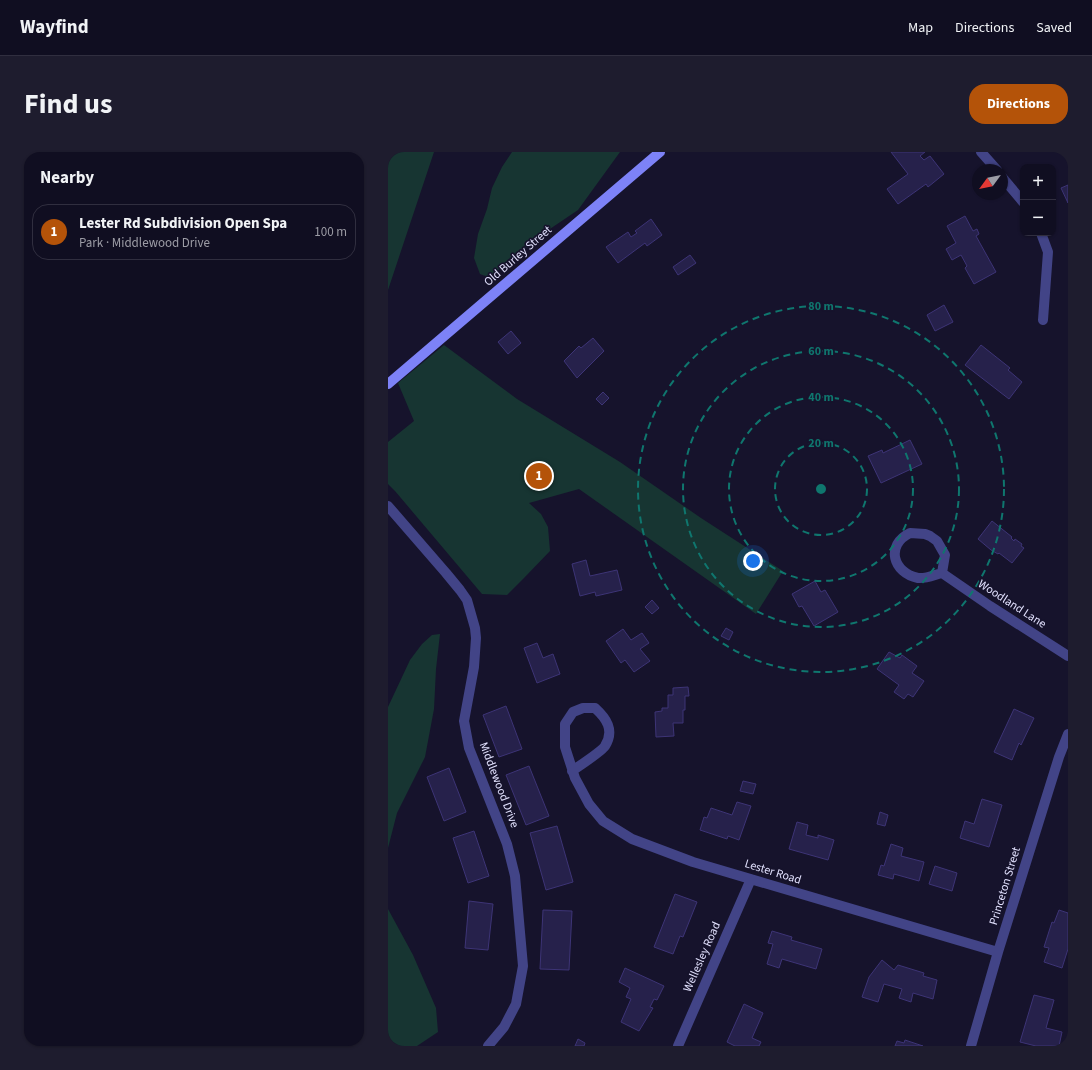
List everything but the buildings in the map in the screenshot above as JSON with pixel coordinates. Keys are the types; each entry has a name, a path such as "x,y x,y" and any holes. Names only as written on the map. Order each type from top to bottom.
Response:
{"main road":[{"name":"Old Burley Street","path":"390,382 660,152"}],"street":[{"path":"981,152 992,164"},
{"path":"1008,184 1021,200"},
{"path":"1042,236 1048,252 1043,320"},
{"name":"Middlewood Drive","path":"388,506 460,590 466,600 475,628 476,638 474,667 464,722 469,748 507,844 516,876 523,966 516,1004 504,1027 488,1046"},
{"path":"910,533 920,533 930,536 937,541 945,554 942,573 918,578 902,571 895,558 894,552 896,546 904,536 910,533"},
{"name":"Woodland Lane","path":"942,573 1068,656"},
{"name":"Lester Road","path":"572,771 604,746 608,736 608,726 603,715 595,708 583,708 573,712 565,724 565,746 572,771 574,778 589,804 603,820 632,839 693,862 998,952"},
{"name":"Princeton Street","path":"971,1046 998,952 1059,757 1068,734"},
{"name":"Wellesley Road","path":"678,1046 751,879"}],"green space":[{"path":"388,152 434,152 388,290"},
{"path":"512,152 620,152 578,210 538,237 517,257 488,277 480,274 474,258 478,234 487,209 492,188 502,167"},
{"path":"444,345 517,399 620,462 701,518 783,571 756,614 579,489 529,503 541,514 548,527 550,551 507,595 482,594 388,484 388,442 414,421 398,383"},
{"path":"440,634 434,709 425,757 397,813 388,848 388,707 410,660 422,644 432,635"},
{"path":"388,909 413,955 436,1008 438,1032 417,1046 388,1046"}],"place":[{"name":"Lester Rd Subdivision Open Spa","path":"539,476"}]}
